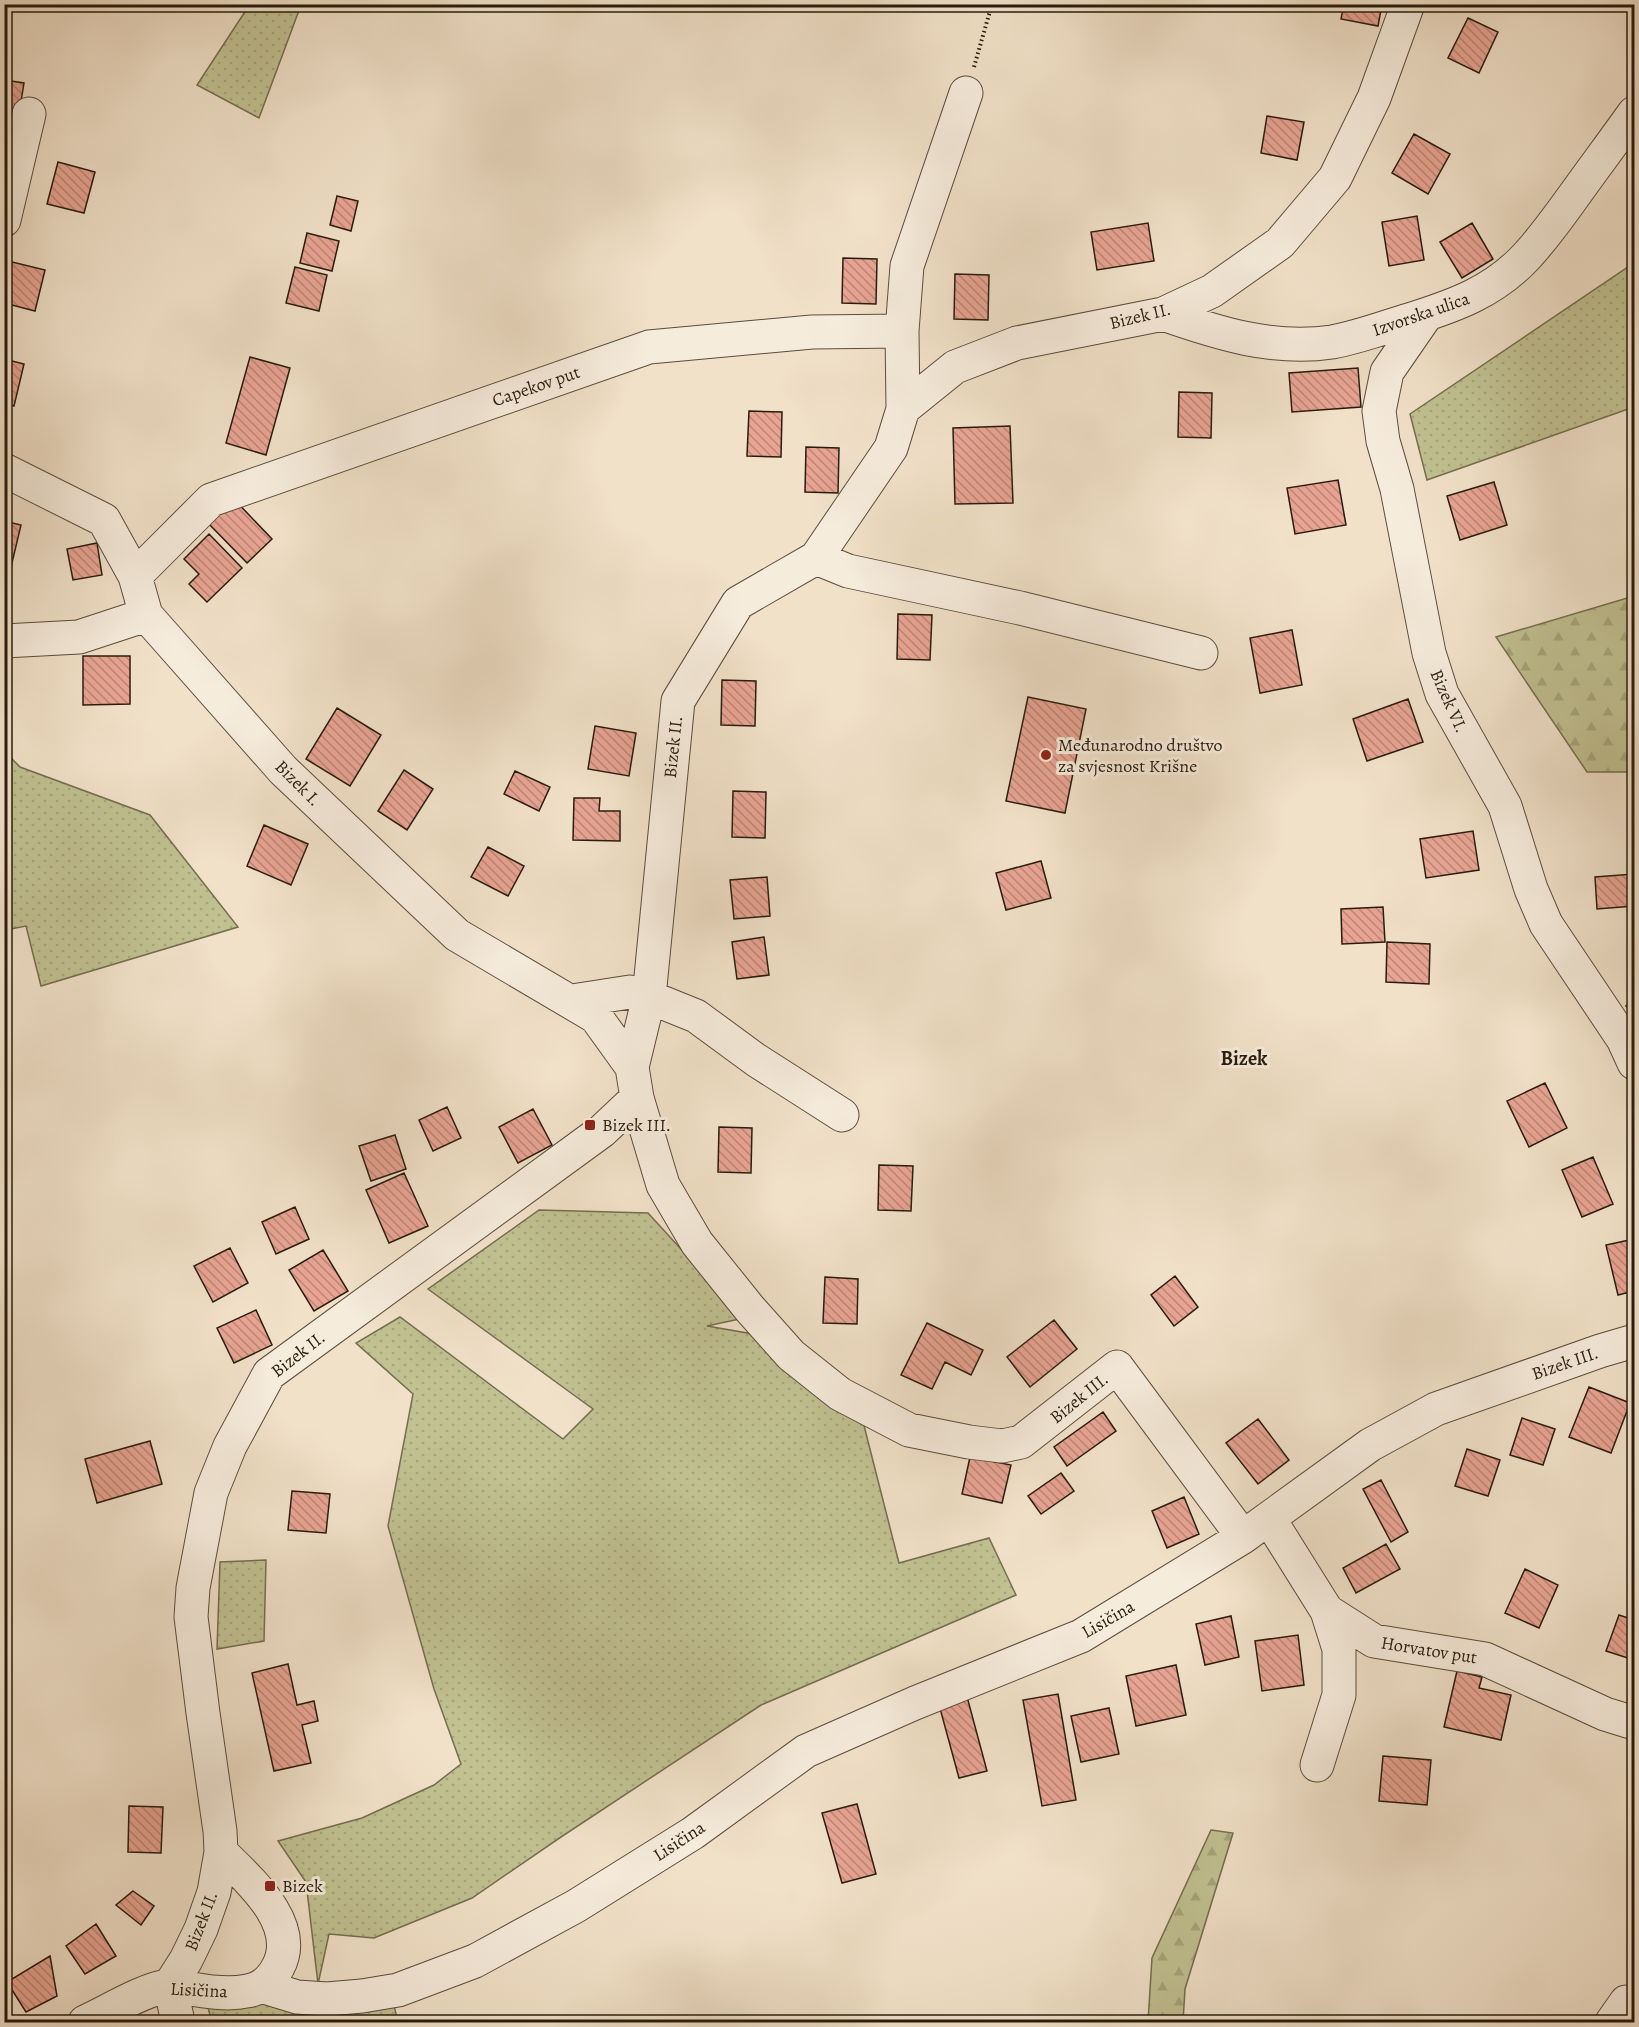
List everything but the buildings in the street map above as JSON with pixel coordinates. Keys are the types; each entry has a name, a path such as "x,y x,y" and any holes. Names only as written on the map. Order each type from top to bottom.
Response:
{"street":[{"name":"Bizek II.","path":"170,1985 186,1960 201,1929 214,1892 221,1852 191,1617 193,1588 211,1493 230,1446 269,1374 602,1131 637,1098 632,1067 649,996 678,701 738,603 816,558 891,448 903,409 955,367 1017,343 1163,314 1212,291 1280,243 1335,178 1374,98 1408,4"},
{"path":"903,409 902,331 907,266 966,93"},
{"name":"Izvorska ulica","path":"1163,314 1221,334 1291,344 1331,342 1359,336 1470,298 1499,281 1551,228 1635,113"},
{"path":"4,220 29,114"},
{"name":"Bizek VI.","path":"1427,314 1387,372 1379,411 1383,441 1397,489 1429,653 1442,694 1505,806 1538,907 1546,924 1623,1039 1635,1064"},
{"name":"Capekov put","path":"135,576 211,500 649,347 812,332 902,331"},
{"name":"Bizek I.","path":"4,470 104,520 135,576 146,615 283,770 457,935 596,1017 632,1067"},
{"path":"816,558 848,571 1020,608 1201,653"},
{"path":"4,641 79,637 146,615"},
{"path":"572,1001 630,992 649,996 696,1016 756,1060 842,1115"},
{"name":"Bizek III.","path":"637,1098 663,1185 697,1243 750,1309 791,1355 840,1394 909,1430 1002,1446 1021,1442 1117,1367 1257,1528 1370,1445 1436,1409 1600,1351 1635,1341"},
{"name":"Horvatov put","path":"1257,1528 1327,1611 1374,1641 1485,1659 1605,1714 1635,1723"},
{"name":"Lisičina","path":"85,2022 139,1996 170,1985 234,1993 249,1991 261,1986 297,1997 327,1999 398,1990 475,1961 576,1906 693,1833 806,1751 915,1703 1081,1636 1257,1528"},
{"path":"1317,1766 1339,1695 1339,1649 1327,1611"},
{"path":"221,1852 257,1890 276,1915 283,1936 282,1960 274,1976 261,1986"},
{"path":"170,1985 178,2022"},
{"path":"1612,2022 1626,2002 1635,2002"}],"path":[{"path":"966,93 992,4"}],"green space":[{"path":"250,4 301,5 259,118 197,85"},
{"path":"1634,263 1634,407 1427,480 1410,414"},
{"path":"1634,596 1634,772 1587,772 1496,637"},
{"path":"4,751 20,767 150,815 238,927 41,986 26,926 5,930"},
{"path":"539,1210 648,1213 744,1318 707,1326 782,1339 858,1402 899,1563 989,1538 1016,1595 761,1705 472,1898 374,1938 329,1934 318,1984 306,1882 278,1841 362,1818 434,1785 461,1764 434,1689 388,1526 413,1394 356,1343 400,1317 563,1439 593,1409 428,1289"},
{"path":"266,1560 264,1641 217,1649 220,1562"},
{"path":"1211,1830 1233,1833 1185,1989 1183,2022 1148,2022 1152,1958"},
{"path":"389,1985 398,2022 212,2022 208,2008"}],"place":[{"name":"Međunarodno društvo za svjesnost Krišne","path":"1046,755"},
{"name":"Bizek III.","path":"590,1125"},
{"name":"Bizek","path":"270,1886"}],"district":[{"name":"Bizek","path":"1244,1058"}]}
